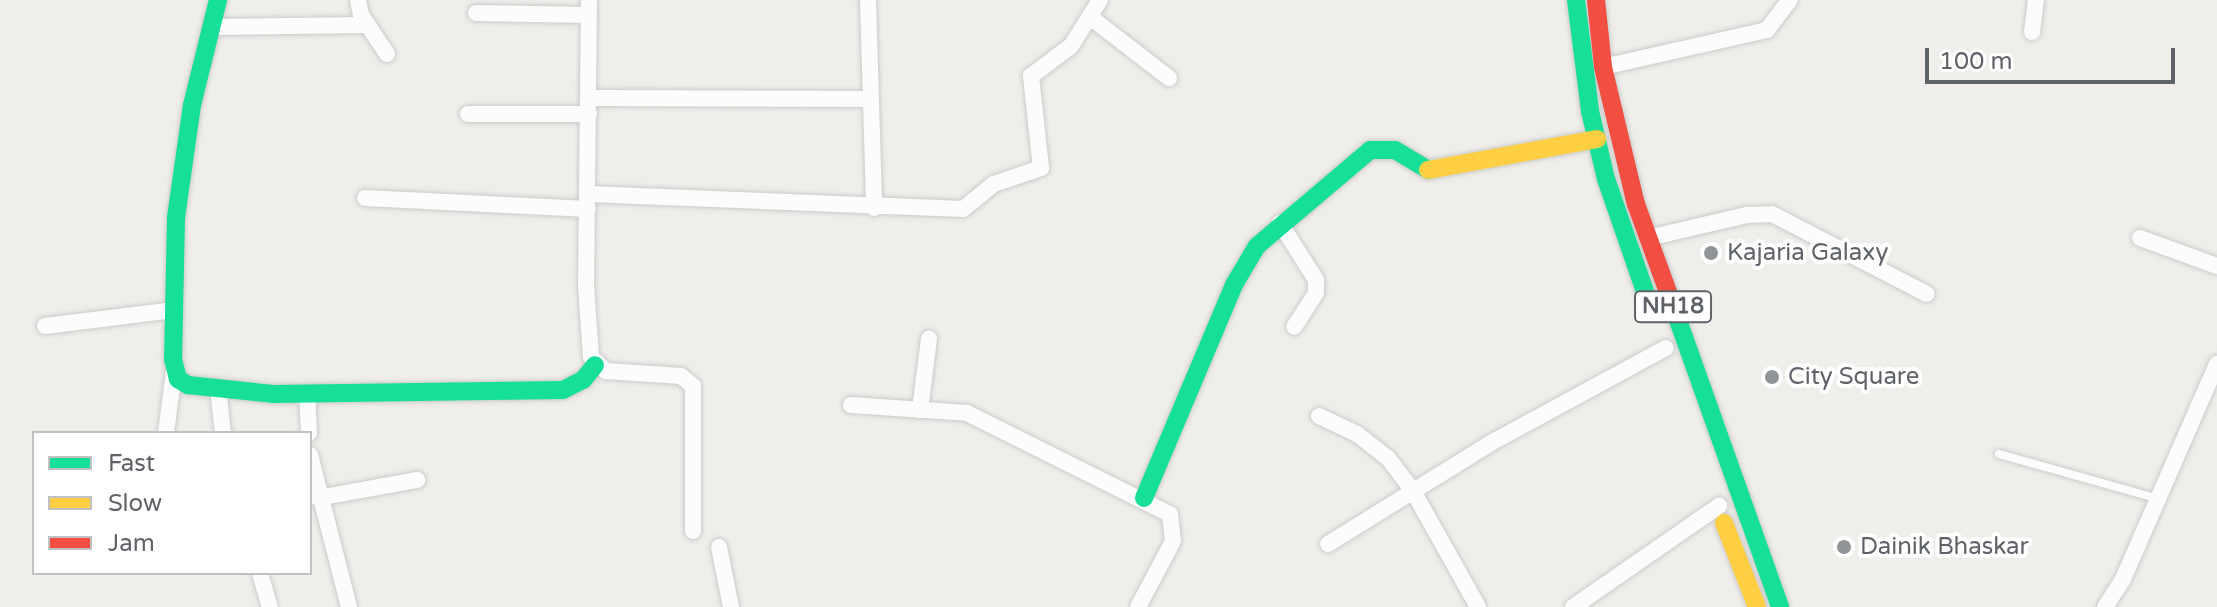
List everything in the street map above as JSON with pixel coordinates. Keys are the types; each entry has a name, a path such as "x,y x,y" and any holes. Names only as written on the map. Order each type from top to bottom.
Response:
{"main road":[{"path":"218,0 180,188 173,310 174,371 188,385 307,393 563,390 583,380 595,365"},
{"name":"NH18","path":"1576,0 1597,139 1673,369"},
{"name":"NH18","path":"1596,0 1603,67 1648,238 1780,607"},
{"path":"1144,498 1235,283 1257,246 1280,223 1370,150 1395,150 1423,170 1447,169 1597,139"},
{"path":"1716,498 1757,607"}],"street":[{"path":"358,0 367,25 387,54"},
{"path":"868,0 874,208"},
{"path":"365,198 963,209 994,184 1038,173 1044,159 1031,76 1071,46 1100,0"},
{"path":"1603,67 1767,30 1790,0"},
{"path":"2032,32 2036,0"},
{"path":"476,13 589,7 587,338 595,365 606,371 681,376 693,386 693,531"},
{"path":"1090,17 1169,78"},
{"path":"212,27 367,25"},
{"path":"468,114 589,106 869,99"},
{"path":"1648,238 1747,215 1772,214 1927,294"},
{"path":"1280,223 1316,280 1316,293 1294,327"},
{"path":"2140,238 2217,266"},
{"path":"45,326 173,310"},
{"path":"1328,544 1660,333"},
{"path":"920,410 929,339"},
{"path":"2105,607 2159,499 2217,364"},
{"path":"166,431 174,371"},
{"path":"218,388 223,431"},
{"path":"307,393 309,431"},
{"path":"851,405 984,419 1144,498 1170,514 1175,526 1173,541 1138,607"},
{"path":"1319,416 1376,447 1413,491 1478,607"},
{"path":"312,466 349,607"},
{"path":"318,498 417,480"},
{"path":"1573,607 1716,498"},
{"path":"719,547 731,607"},
{"path":"261,575 270,607"}],"lane":[{"path":"1999,454 2159,499"}],"traffic: fast":[{"path":"218,0 192,105 176,218 173,359 178,379 188,385 273,394 563,390 583,380 595,365"},
{"path":"1576,0 1590,111 1606,179 1649,303"},
{"path":"1144,498 1235,283 1257,246 1370,150 1395,150 1428,170"},
{"path":"1668,292 1780,607"}],"traffic: slow":[{"path":"1428,170 1597,139"},
{"path":"1724,523 1757,607"}],"traffic: jam":[{"path":"1596,0 1603,67 1636,204 1668,292"}],"place":[{"name":"Kajaria Galaxy","path":"1711,253"},
{"name":"City Square","path":"1772,377"},
{"name":"Dainik Bhaskar","path":"1844,547"}]}
